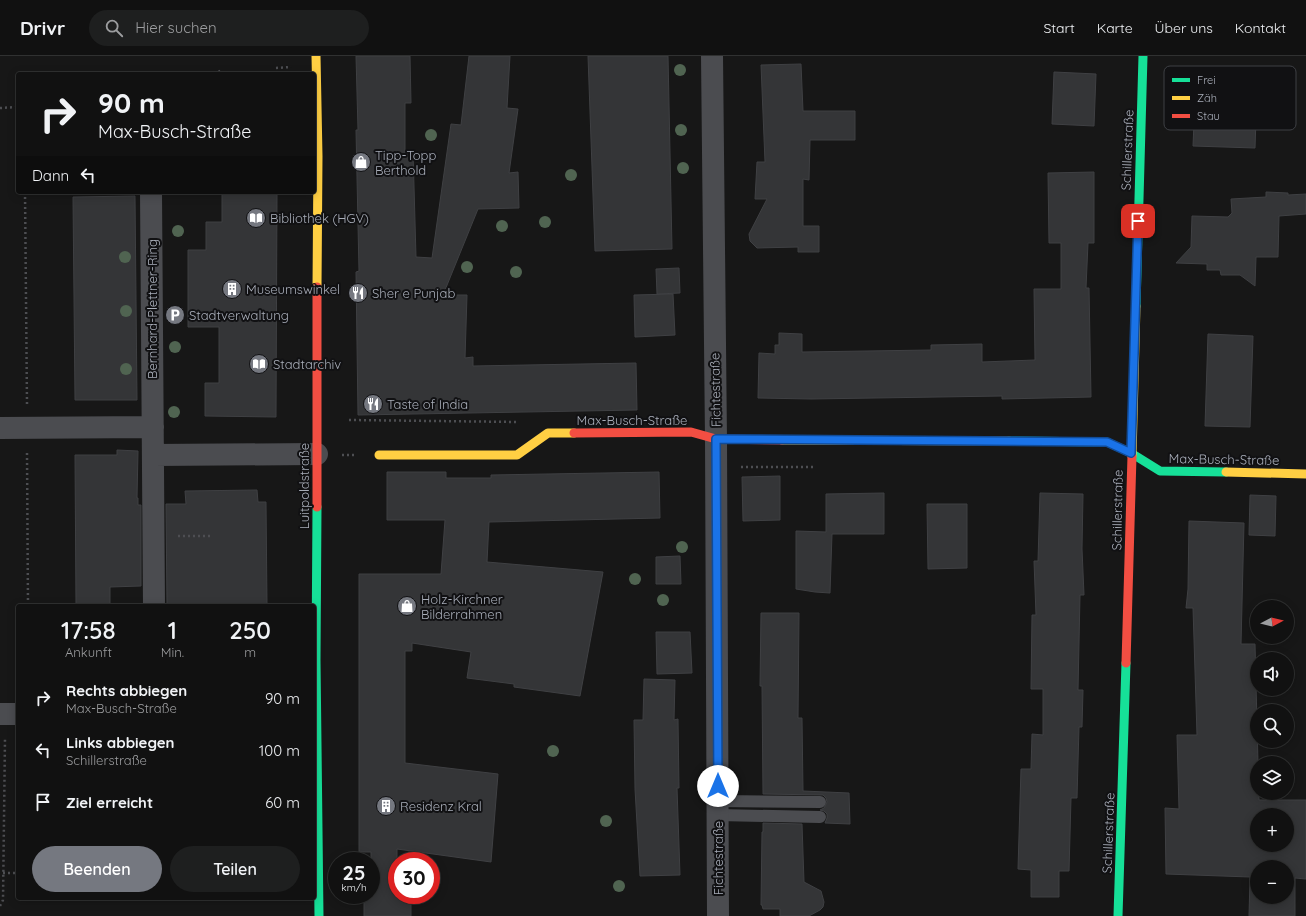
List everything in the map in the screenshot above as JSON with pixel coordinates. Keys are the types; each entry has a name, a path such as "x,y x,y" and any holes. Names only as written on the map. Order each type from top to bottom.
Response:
{"street":[{"name":"Luitpoldstraße","path":"316,56 318,156 316,660 320,916"},
{"name":"Fichtestraße","path":"712,56 716,439 718,916"},
{"name":"Schillerstraße","path":"1118,916 1126,696 1131,453 1143,56"},
{"name":"Bernhard-Plettner-Ring","path":"151,194 154,604"},
{"path":"0,428 153,427"},
{"name":"Max-Busch-Straße","path":"548,433 690,432 716,439 1107,442 1131,453 1160,471 1306,474"},
{"path":"379,455 517,455 548,433"},
{"path":"152,455 317,454"}],"lane":[{"path":"718,808 820,802"},
{"path":"718,808 820,817"}],"path":[{"path":"218,72 222,70"},
{"path":"0,108 16,107"},
{"path":"25,194 28,604"},
{"path":"349,420 520,422 548,433"},
{"path":"716,439 738,467 818,467"},
{"path":"317,454 379,455"},
{"path":"153,536 213,536"},
{"path":"0,906 3,900 8,714"},
{"path":"4,873 16,873"}],"building":[{"path":"356,56 410,56 411,103 405,103 405,152 413,151 416,257 432,258 451,124 461,125 469,56 510,56 507,108 518,109 509,173 518,172 519,208 478,209 443,295 467,295 465,358 473,357 473,366 636,363 637,410 358,415 356,272 359,271"},
{"path":"588,56 668,56 672,249 595,251"},
{"path":"801,64 803,111 855,111 855,140 810,140 809,180 803,179 803,226 819,226 819,252 798,252 798,247 757,248 750,241 749,234 767,199 755,199 757,162 765,162 761,65"},
{"path":"1054,72 1096,74 1094,126 1052,124"},
{"path":"1194,130 1256,130 1255,148 1193,146"},
{"path":"1094,172 1094,243 1088,243 1086,288 1089,288 1091,397 1002,399 1002,396 811,399 758,398 759,353 775,354 775,345 779,345 779,333 802,334 802,352 931,350 931,345 982,344 982,362 1035,360 1034,289 1061,289 1061,243 1049,243 1048,173"},
{"path":"1266,192 1288,193 1288,195 1306,194 1306,214 1279,216 1278,257 1256,257 1255,286 1240,275 1221,275 1220,270 1207,270 1207,264 1176,263 1191,247 1192,216 1228,217 1232,213 1231,199 1266,197"},
{"name":"Museumswinkel","path":"222,194 277,194 276,417 205,416 205,383 219,383 219,327 188,327 188,250 206,250 206,222 222,222"},
{"path":"135,196 137,400 75,400 73,197"},
{"path":"679,268 680,293 657,294 656,269"},
{"path":"673,294 675,335 635,337 634,295"},
{"path":"1208,334 1253,336 1250,427 1205,426"},
{"path":"117,450 138,451 137,498 138,505 141,505 141,586 110,587 110,604 76,604 75,455 117,455"},
{"path":"387,472 446,472 446,478 491,478 491,475 659,472 660,518 489,522 487,562 603,572 580,696 514,687 514,684 467,678 471,652 412,643 412,651 405,651 405,763 498,774 491,862 440,855 440,852 419,852 397,849 397,852 388,852 388,904 411,904 411,916 364,916 364,904 380,904 380,852 359,852 359,574 441,574 445,520 387,520"},
{"path":"780,476 780,520 743,521 742,477"},
{"path":"257,490 258,502 266,502 267,604 167,604 166,504 186,504 185,491"},
{"path":"884,493 884,534 832,534 830,593 796,589 796,531 826,532 826,494"},
{"path":"1040,493 1083,494 1082,549 1084,595 1080,595 1078,690 1083,690 1082,727 1079,727 1077,798 1071,798 1069,871 1059,871 1059,897 1031,897 1031,870 1018,869 1021,769 1031,769 1032,734 1043,735 1043,689 1031,689 1032,615 1036,615 1034,561 1038,561"},
{"path":"1250,495 1276,496 1275,536 1249,535"},
{"path":"927,504 967,504 967,568 928,569"},
{"path":"1189,521 1244,523 1241,644 1255,644 1255,652 1250,652 1250,696 1256,696 1257,704 1250,704 1250,748 1258,748 1258,756 1250,756 1250,800 1306,800 1306,879 1295,878 1295,916 1249,916 1250,877 1166,874 1165,808 1179,809 1177,735 1197,735 1193,608 1186,608 1188,589"},
{"path":"680,556 681,584 656,584 656,557"},
{"path":"761,613 799,613 798,718 802,718 803,791 849,793 850,824 825,823 827,814 820,810 824,808 827,802 823,795 763,794 762,686 760,686"},
{"path":"656,632 690,632 692,673 657,674"},
{"path":"644,679 675,680 674,720 678,719 679,788 677,788 680,875 640,876 635,789 634,720 643,720"},
{"path":"763,823 802,824 804,882 821,891 824,902 823,907 820,910 809,916 780,916 780,909 763,909 761,905"}],"traffic: fast":[{"path":"1136,306 1143,56"},
{"path":"1009,441 1107,442 1131,453 1160,471 1226,472"},
{"path":"317,507 316,660 319,916"},
{"path":"1118,916 1126,663"}],"traffic: slow":[{"path":"316,56 318,156 317,287"},
{"path":"1132,456 1136,306"},
{"path":"379,455 517,455 548,433 574,433"},
{"path":"782,440 1009,441"},
{"path":"1226,472 1306,474"}],"traffic: jam":[{"path":"317,287 317,507"},
{"path":"574,433 691,432 716,439 782,440"},
{"path":"1126,663 1132,456"}],"place":[{"name":"Tipp-Topp Berthold","path":"361,162"},
{"name":"Bibliothek (HGV)","path":"256,218"},
{"name":"Museumswinkel","path":"232,289"},
{"name":"Sher e Punjab","path":"358,293"},
{"name":"Stadtverwaltung","path":"175,315"},
{"name":"Stadtarchiv","path":"259,364"},
{"name":"Taste of India","path":"373,404"},
{"name":"Holz-Kirchner Bilderrahmen","path":"407,606"},
{"name":"Residenz Kral","path":"386,806"}],"route":[{"path":"718,786 716,439 1107,442 1131,453 1138,221"}]}
